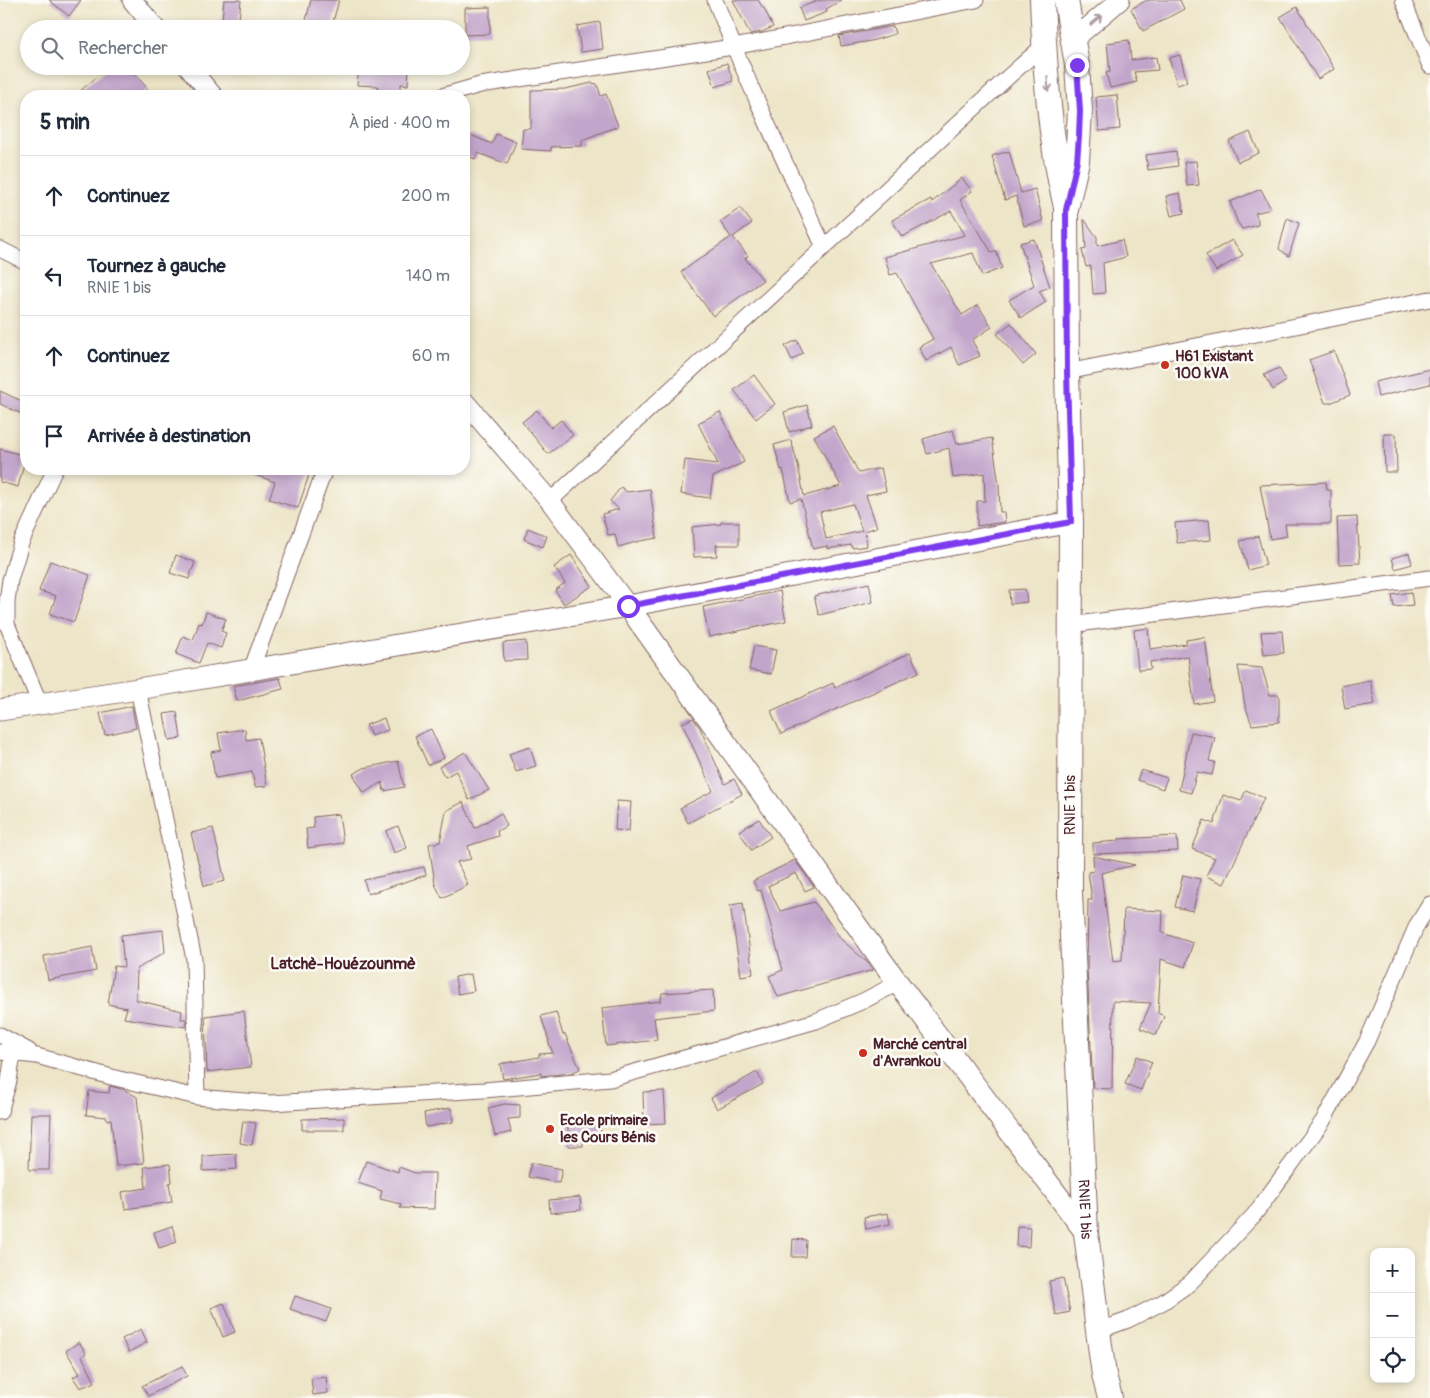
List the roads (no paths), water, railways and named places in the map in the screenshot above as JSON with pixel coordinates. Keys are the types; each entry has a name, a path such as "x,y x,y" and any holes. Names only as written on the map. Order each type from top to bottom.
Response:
{"main road":[{"path":"1042,0 1053,142 1066,210"},
{"path":"1066,210 1077,161 1080,111 1070,2"},
{"name":"RNIE 1 bis","path":"1066,210 1067,372 1071,522 1070,893 1086,1233 1104,1374 1110,1398"},
{"path":"0,710 138,689 628,606 1071,522"},
{"path":"628,606 898,983 1086,1233"}],"street":[{"path":"132,0 149,20"},
{"path":"715,0 733,47 783,161 824,247"},
{"path":"463,90 480,85 733,47 976,0"},
{"path":"1073,40 1120,0"},
{"path":"1403,0 1430,66"},
{"path":"550,501 1044,45"},
{"path":"196,75 208,90"},
{"path":"0,248 20,259"},
{"path":"1067,372 1430,299"},
{"path":"471,420 550,501 628,606"},
{"path":"40,704 7,624 7,601 10,580 21,543 52,475"},
{"path":"251,670 323,475"},
{"path":"1070,625 1430,578"},
{"path":"138,689 194,959 197,1097"},
{"path":"1098,1331 1128,1320 1190,1283 1254,1215 1322,1121 1366,1041 1417,925 1430,904"},
{"path":"0,1112 9,1081 6,1053 37,1056 115,1078 197,1097 271,1103 484,1090 610,1079 816,1021 863,1001 898,983"},
{"path":"0,1035 37,1056"}],"place":[{"name":"H61 Existant 100 kVA","path":"1165,365"},
{"name":"Marché central d'Avrankou","path":"863,1053"},
{"name":"Ecole primaire les Cours Bénis","path":"550,1129"}],"district":[{"name":"Latchè-Houézounmè","path":"343,963"}]}
